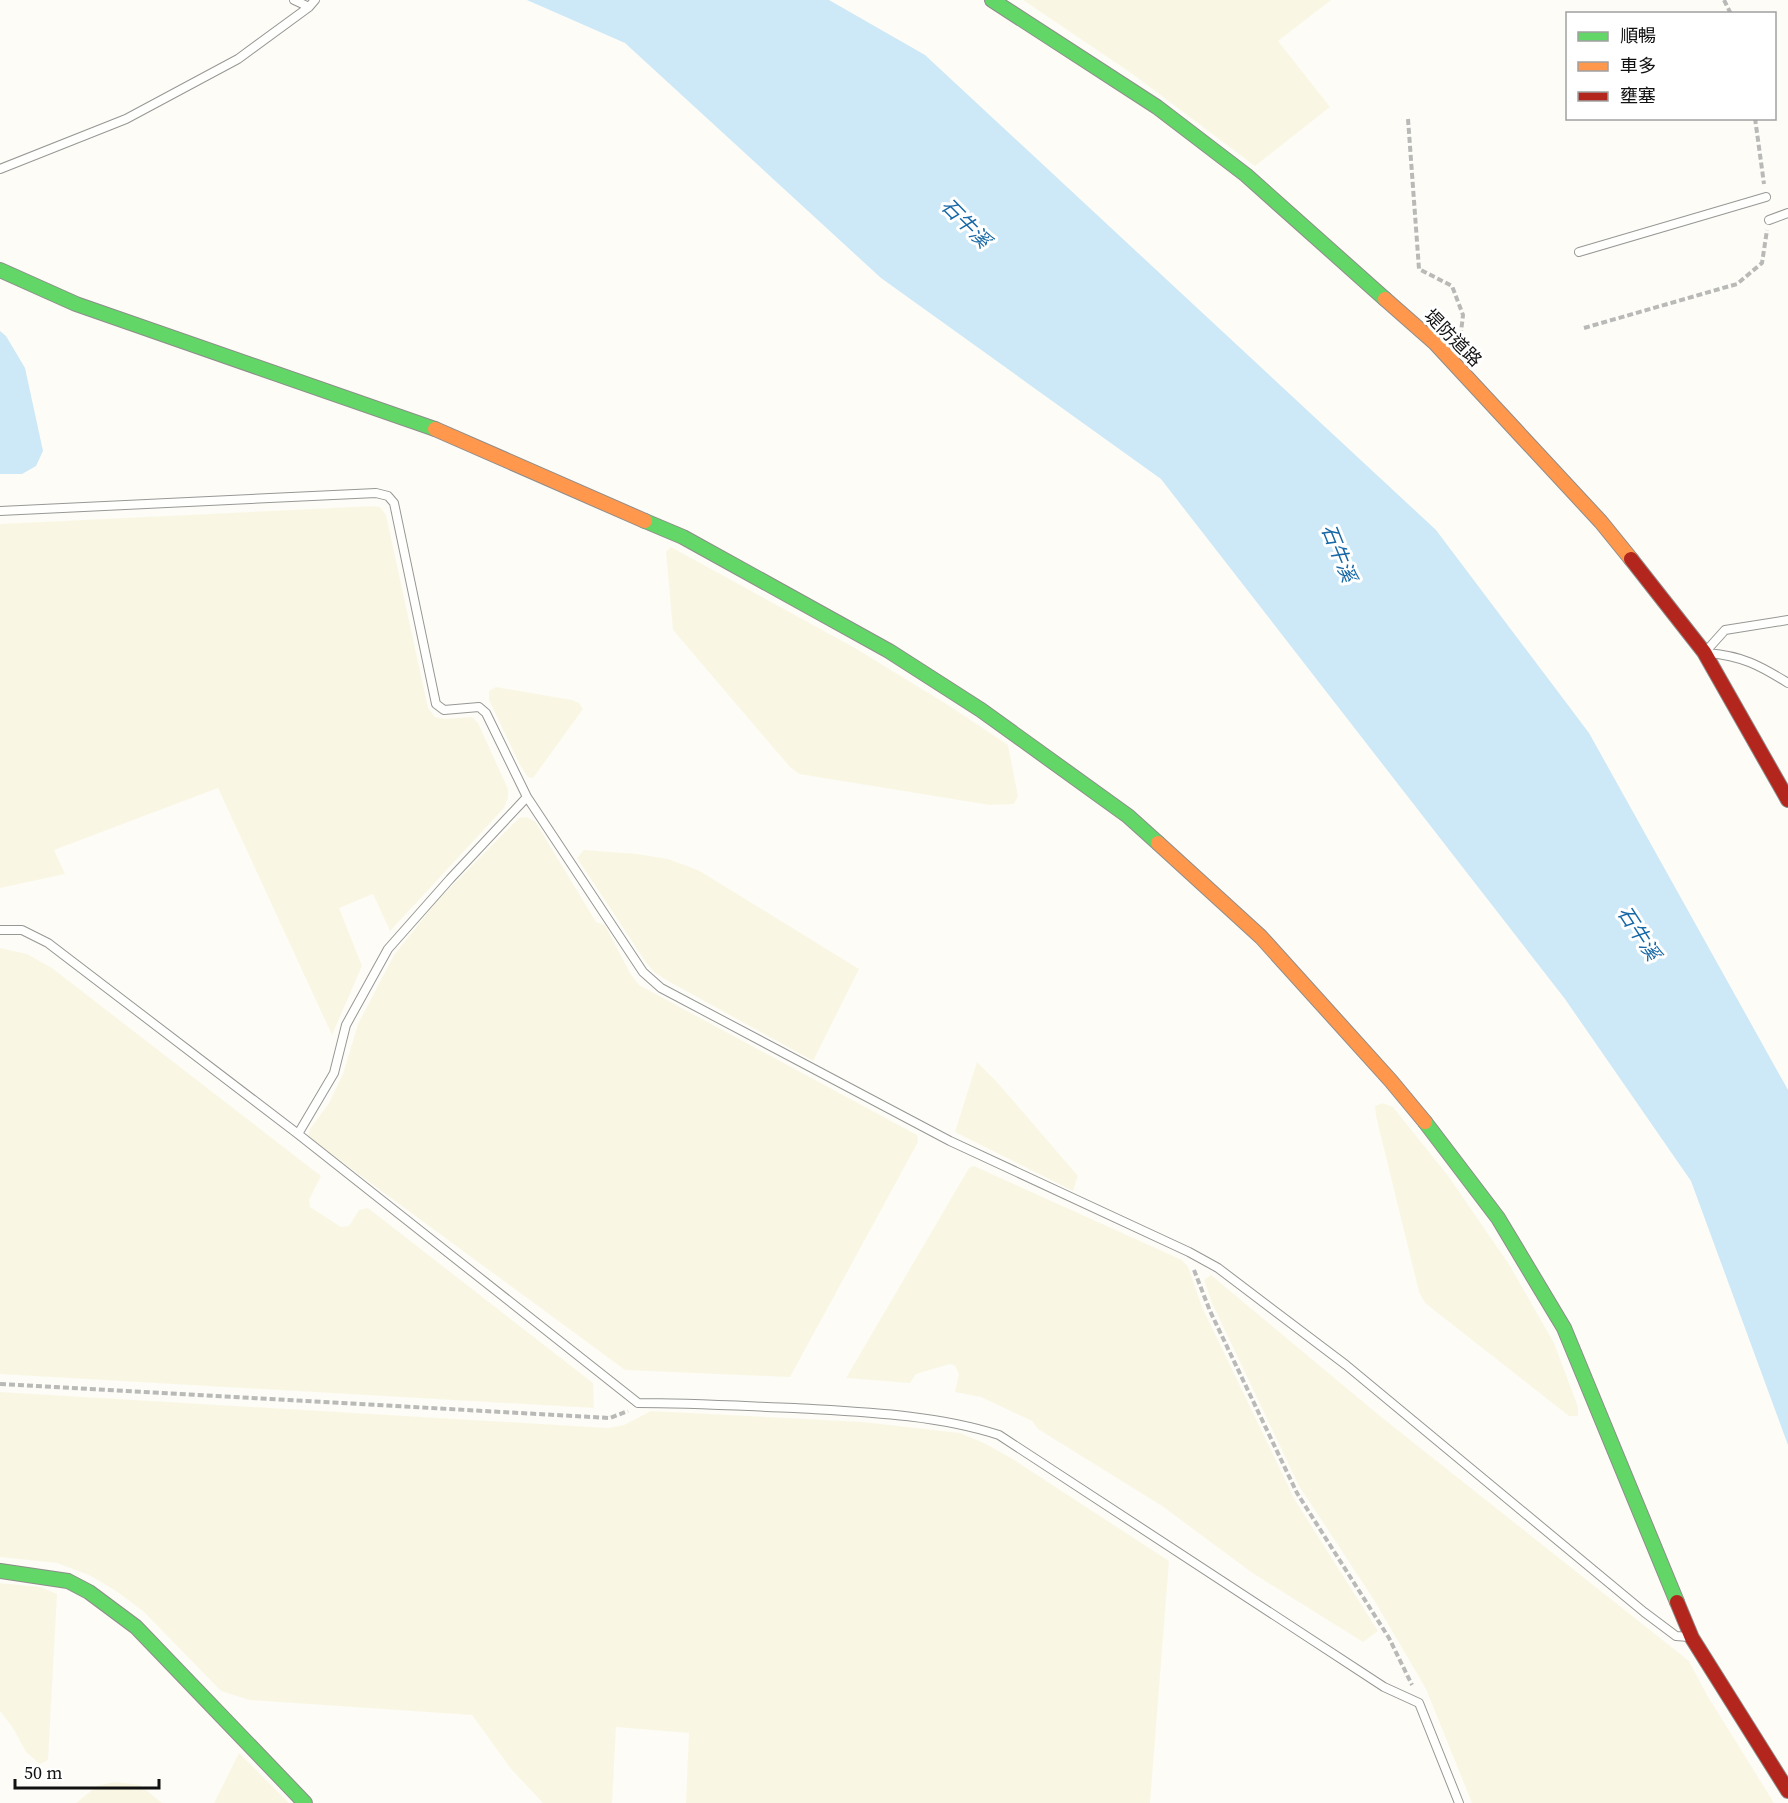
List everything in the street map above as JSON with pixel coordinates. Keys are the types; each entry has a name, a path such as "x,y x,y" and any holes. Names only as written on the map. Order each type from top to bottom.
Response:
{"street":[{"name":"堤防道路","path":"992,0 1157,107 1246,175 1416,325 1456,365 1602,522 1704,652 1788,800"},
{"path":"0,270 76,304 420,423 683,537 888,651 981,710 1128,816 1261,937 1392,1081 1448,1150 1498,1218 1564,1328 1692,1638 1788,1791"},
{"path":"0,1571 68,1581 89,1592 136,1627 305,1803"}],"lane":[{"path":"294,0 312,3"},
{"path":"0,169 126,119 238,59 312,3"},
{"path":"1580,252 1766,197"},
{"path":"1769,220 1788,213"},
{"path":"0,511 365,494 388,496 394,503 436,704 444,710 479,707 486,713 527,796 643,972 662,988 950,1141 1189,1252 1218,1268 1346,1365 1644,1612 1676,1636 1692,1638"},
{"path":"1704,652 1725,630 1788,620"},
{"path":"1704,652 1734,655 1788,683"},
{"path":"298,1134 334,1073 346,1025 388,949 527,796"},
{"path":"0,930 22,930 48,942 298,1134 638,1403 865,1412 972,1426 999,1435 1384,1687 1419,1703 1459,1803"}],"path":[{"path":"1408,119 1419,269 1452,285 1457,297 1463,315 1456,365"},
{"path":"1755,120 1766,197"},
{"path":"1584,328 1737,284 1762,263 1769,220"},
{"path":"1189,1252 1210,1311 1297,1493 1389,1638 1407,1671 1419,1703"},
{"path":"0,1384 610,1418 626,1414 638,1403"}],"shaded area":[{"path":"1023,0 1331,0 1278,41 1330,107 1255,166 1131,73"},
{"path":"380,507 386,515 428,708 435,717 445,719 472,717 478,723 508,789 508,798 504,808 390,931 373,894 339,908 362,966 332,1035 218,788 54,850 65,874 0,888 0,524"},
{"path":"671,547 855,648 1008,745 1018,796 1014,804 990,805 799,774 789,766 673,630 666,552"},
{"path":"496,687 572,700 579,703 583,709 533,778 528,777 520,765 489,700 489,691"},
{"path":"526,817 535,821 596,922 605,925 630,973 639,985 917,1135 918,1142 790,1377 625,1370 308,1137 310,1129 329,1103 343,1074 358,1024 394,955 437,901 519,818"},
{"path":"584,850 668,859 698,870 859,969 813,1061 654,972 577,858"},
{"path":"0,948 27,954 52,968 321,1176 309,1200 310,1207 341,1227 349,1226 359,1210 368,1208 593,1383 594,1408 0,1374"},
{"path":"977,1062 1078,1176 1073,1191 955,1132"},
{"path":"1383,1103 1393,1107 1449,1177 1510,1266 1554,1343 1578,1407 1578,1416 1569,1416 1425,1303 1419,1292 1376,1116 1375,1106"},
{"path":"974,1166 1182,1260 1188,1267 1202,1307 1295,1500 1378,1631 1363,1642 1251,1572 1162,1506 1038,1429 1032,1421 981,1397 955,1392 959,1374 955,1366 950,1364 916,1374 910,1383 846,1378 969,1168"},
{"path":"1211,1275 1380,1416 1689,1661 1707,1695 1774,1803 1472,1803 1426,1689 1374,1600 1299,1486 1212,1303 1204,1280"},
{"path":"0,1392 608,1428 624,1425 651,1411 863,1422 960,1433 1011,1458 1169,1561 1150,1803 686,1803 689,1733 616,1727 612,1803 543,1803 511,1769 472,1715 249,1700 221,1691 144,1612 116,1591 89,1575 57,1563 0,1557"},
{"path":"0,1583 40,1587 57,1594 48,1760 40,1764 26,1752 13,1728 0,1711"},
{"path":"239,1753 289,1803 214,1803"},
{"path":"115,1782 140,1785 162,1803 76,1803 97,1786"}],"water":[{"name":"石牛溪","path":"527,0 829,0 925,55 1436,530 1589,733 1788,1090 1788,1445 1691,1181 1565,999 1161,479 881,278 625,43"},
{"path":"0,331 6,336 25,368 43,451 36,466 22,474 0,474"}],"traffic: fast":[{"path":"992,0 1157,107 1246,175 1385,299"},
{"path":"0,270 76,304 435,429"},
{"path":"645,521 683,537 889,651 981,710 1128,816 1158,843"},
{"path":"1425,1122 1498,1218 1564,1328 1677,1602"},
{"path":"0,1571 68,1581 89,1592 136,1627 305,1803"}],"traffic: slow":[{"path":"1385,299 1435,343 1601,522 1631,559"},
{"path":"435,429 645,521"},
{"path":"1158,843 1261,937 1425,1122"}],"traffic: jam":[{"path":"1631,559 1704,652 1788,800"},
{"path":"1677,1602 1692,1638 1788,1791"}]}
